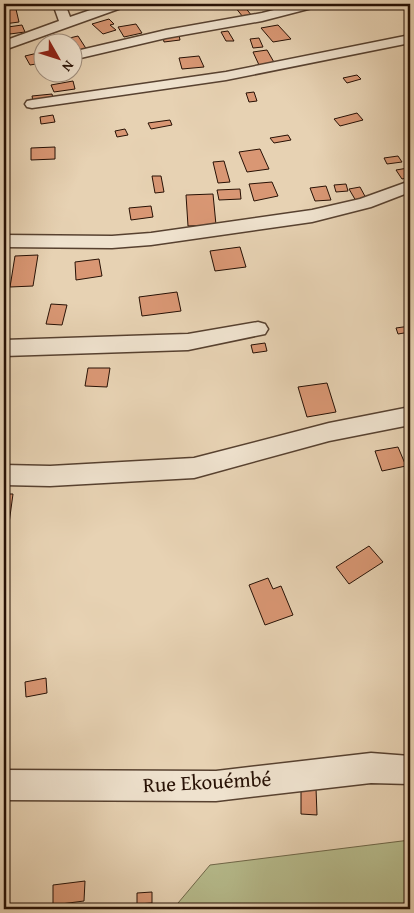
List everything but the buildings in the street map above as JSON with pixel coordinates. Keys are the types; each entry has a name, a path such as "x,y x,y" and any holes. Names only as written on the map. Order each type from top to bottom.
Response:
{"street":[{"path":"59,4 66,23"},
{"path":"4,46 119,4"},
{"path":"82,54 180,31 246,20 311,4"},
{"path":"32,104 226,76 410,39"},
{"path":"4,241 112,242 151,239 312,216 365,203 410,186"},
{"path":"4,348 188,342 258,329"},
{"path":"4,474 50,476 194,468 329,432 410,416"},
{"name":"Rue Ekouémbé","path":"4,785 216,786 371,768 410,770"}],"green space":[{"path":"410,840 410,909 173,909 210,865"}]}
